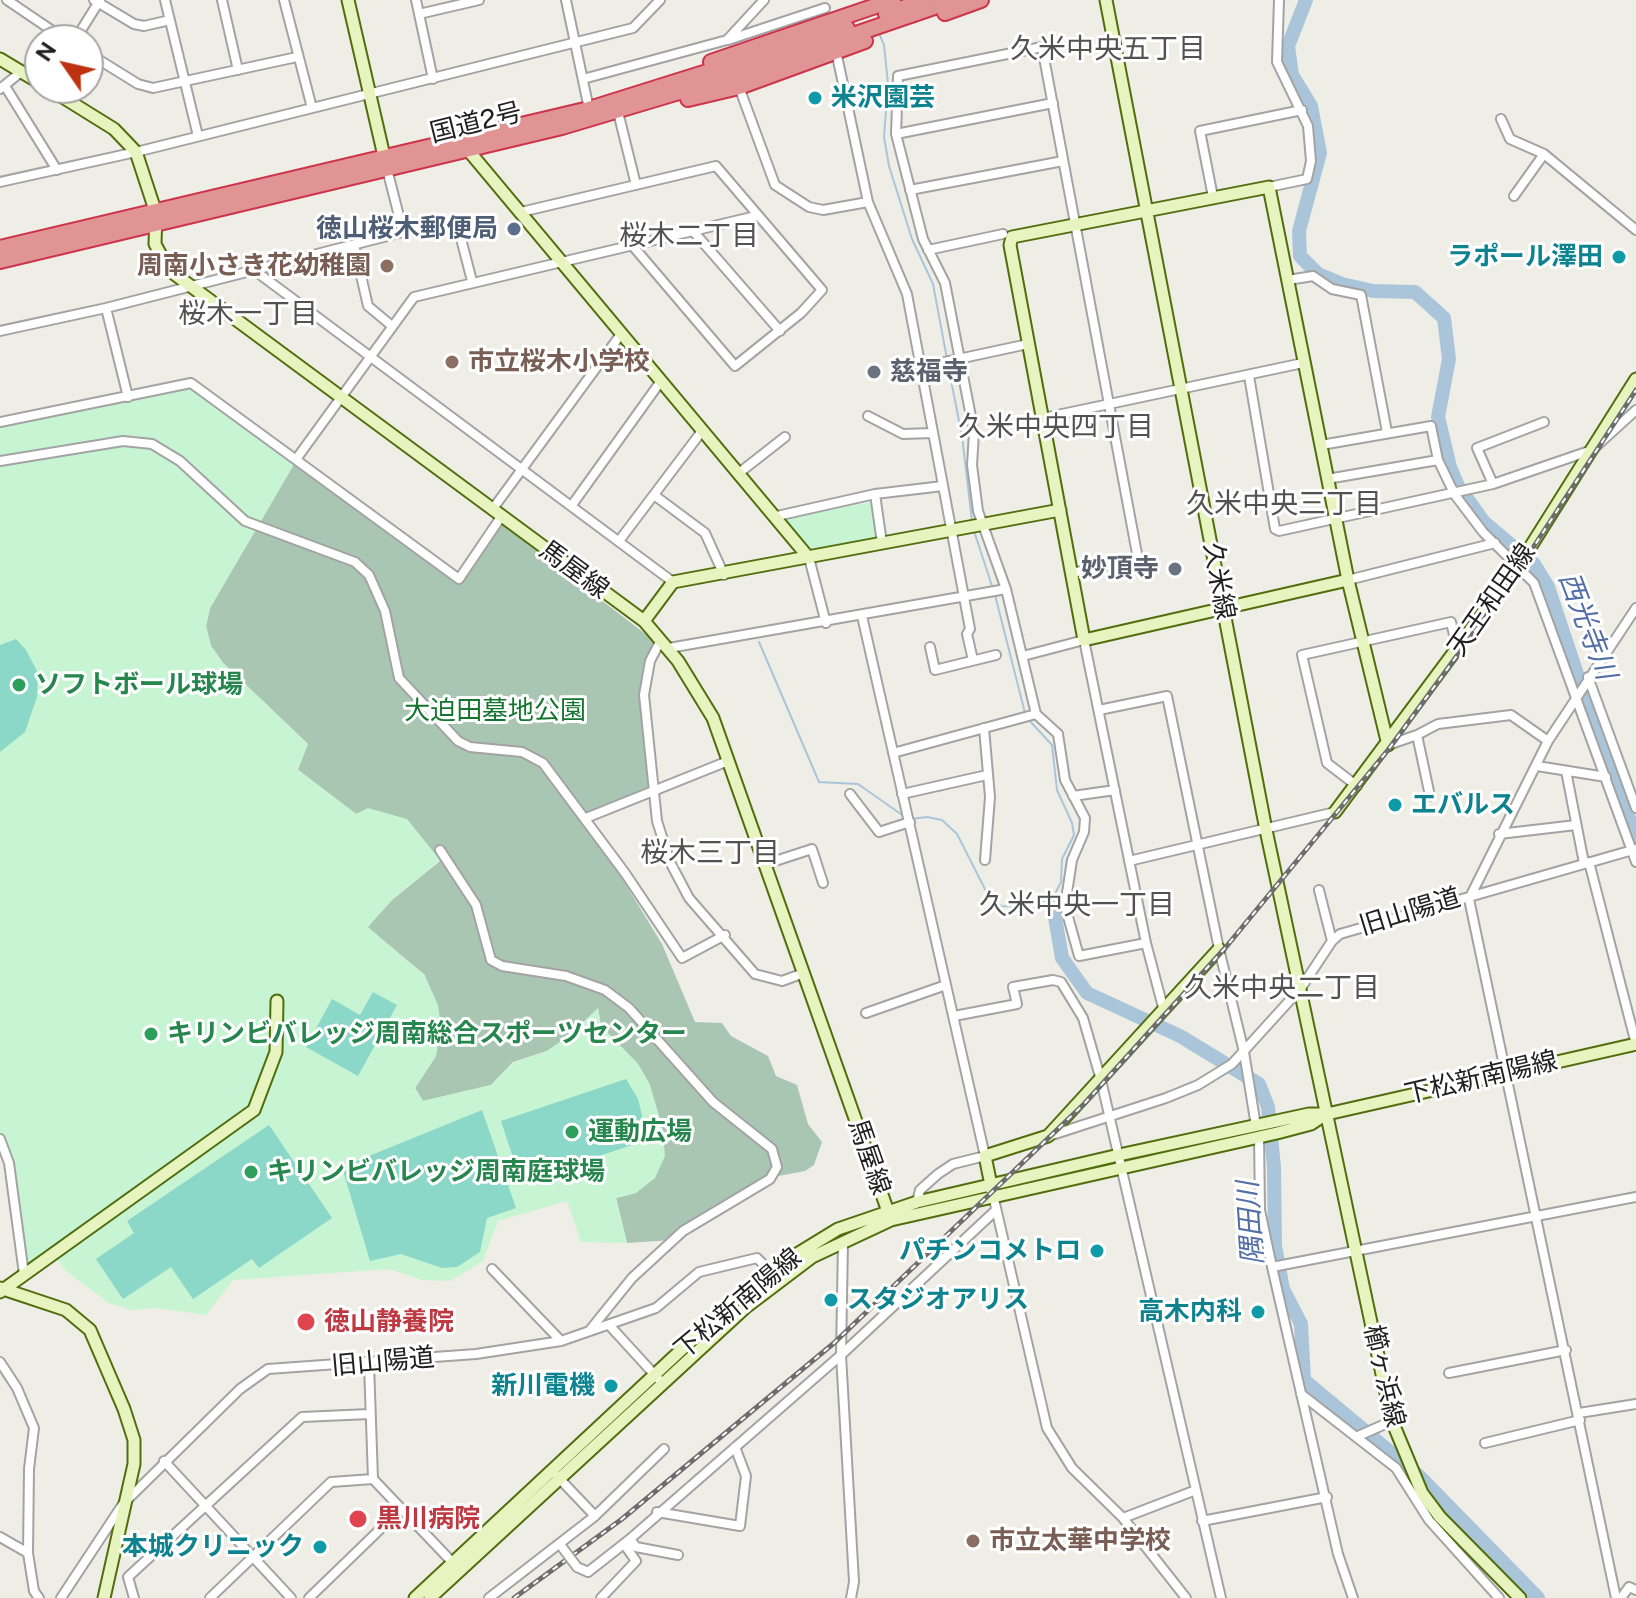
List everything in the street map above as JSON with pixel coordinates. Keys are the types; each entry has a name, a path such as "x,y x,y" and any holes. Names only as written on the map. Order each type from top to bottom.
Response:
{"highway":[{"name":"国道2号","path":"386,163 468,150 623,107 876,20 925,0"},
{"name":"国道2号","path":"876,20 955,0"},
{"path":"623,107 722,57 826,10 876,20 981,0"},
{"path":"623,107 649,109 739,87 836,51 876,20"},
{"name":"国道2号","path":"0,261 589,109 623,107"},
{"name":"国道2号","path":"0,248 155,219"}],"street":[{"path":"7,0 42,24"},
{"path":"165,0 198,136"},
{"path":"222,0 238,70"},
{"path":"284,0 312,108"},
{"path":"348,0 403,232"},
{"path":"416,0 433,79"},
{"path":"419,14 479,0"},
{"path":"566,0 589,109"},
{"path":"1,180 136,152 633,28 660,0"},
{"path":"727,40 764,0"},
{"name":"久米線","path":"1106,0 1266,830 1327,1114"},
{"path":"1164,1011 1146,943 1084,640 1010,245 1012,237 1075,222 1307,179 1311,147 1302,110 1281,76 1277,62 1279,0"},
{"path":"84,24 97,1 134,24 144,26 170,20"},
{"path":"583,79 826,10"},
{"path":"1072,573 1138,559 1042,47 898,76 896,134 928,250 945,283 974,432 972,465 982,524 1006,589 1036,714 1058,734 1065,780 1085,818 1084,832 1072,860 1065,906 1079,956 1146,943"},
{"path":"836,51 868,202 907,294 973,660"},
{"path":"104,63 138,84 153,88 297,57"},
{"path":"0,59 24,74"},
{"path":"21,72 3,87 57,170"},
{"path":"739,87 775,185 809,207 823,210 868,202"},
{"path":"896,134 1053,103"},
{"name":"馬屋線","path":"74,104 114,129 136,152 155,219 155,244 163,264 340,399 644,621 705,698 890,1215"},
{"path":"623,107 636,185"},
{"path":"1213,197 1200,131 1302,110"},
{"path":"1501,119 1510,139 1544,154 1636,230"},
{"path":"468,150 809,558 826,623"},
{"path":"1514,196 1544,154"},
{"path":"910,190 1063,161"},
{"path":"521,212 716,166 822,290 780,331 735,366 632,245"},
{"path":"1269,187 1348,580 1388,745 1438,724 1511,715 1548,741"},
{"path":"297,458 414,297 756,216"},
{"path":"0,331 106,308 403,232 453,224 458,227 472,281"},
{"path":"693,231 780,331"},
{"path":"928,250 1003,234"},
{"path":"354,245 368,306 392,326"},
{"path":"254,270 673,582 724,575 1060,510"},
{"path":"1288,280 1313,276 1332,289 1361,295 1387,432"},
{"path":"106,308 128,397"},
{"path":"0,422 198,385 459,579 522,470 621,334"},
{"path":"921,367 1028,344"},
{"path":"1043,418 1303,363"},
{"path":"1249,376 1275,529 1455,495 1493,484 1592,450 1636,410"},
{"name":"天王和田線","path":"1335,812 1388,745 1519,565 1636,379"},
{"path":"572,505 661,381"},
{"path":"868,416 903,434 932,433"},
{"path":"1493,484 1477,448 1544,422"},
{"path":"1321,445 1431,426 1438,460 1455,495 1534,583 1636,862"},
{"path":"619,541 702,431"},
{"path":"739,473 785,437"},
{"path":"0,461 123,441 152,444 180,461 245,521 355,562 369,575 378,591 389,623 394,664 404,685 463,745 515,750 537,758 586,818 682,958 725,935"},
{"path":"1327,479 1438,460"},
{"path":"777,516 875,494 943,486"},
{"path":"875,494 882,543"},
{"path":"654,495 705,533 724,575"},
{"path":"1023,656 1495,543"},
{"path":"644,621 673,582"},
{"path":"804,973 782,981 755,974 679,882 657,821 644,684 650,661 665,644 826,623 1006,589"},
{"name":"旧山陽道","path":"1048,1136 1198,1085 1244,1052 1301,988 1332,941 1357,928 1469,899 1548,741 1636,608"},
{"path":"862,616 954,1016 995,1211 1047,1428 1072,1468 1123,1518 1186,1598"},
{"path":"1357,786 1327,763 1302,655 1451,622 1458,650"},
{"path":"930,647 935,670 996,655"},
{"path":"1588,677 1636,808"},
{"path":"1099,710 1167,696 1259,1131 1260,1210 1338,1554 1353,1598"},
{"path":"893,753 1036,714"},
{"path":"984,728 990,797 985,860"},
{"path":"1417,735 1430,796"},
{"path":"586,818 728,761"},
{"path":"1537,766 1606,777"},
{"path":"1566,771 1576,825 1634,1018 1636,1044"},
{"path":"902,794 987,775"},
{"path":"1073,796 1115,790"},
{"path":"850,794 879,832 910,822"},
{"path":"1129,861 1197,848 1335,812"},
{"path":"1499,834 1576,825"},
{"path":"766,864 812,849 823,883"},
{"path":"440,850 476,905 491,960 502,966 566,976 605,990 629,1008 713,1102 772,1149 777,1167 770,1179 683,1231 618,1292 589,1331"},
{"path":"1618,1598 1469,899 1634,850"},
{"path":"1319,890 1332,941"},
{"path":"917,1202 920,1190 953,1164 1048,1136 1219,949"},
{"path":"954,1016 1017,1004 1013,987 1044,980 1061,982 1083,1018 1101,1080 1221,1598"},
{"path":"866,1013 946,985"},
{"path":"1,1290 254,1110 276,1052 277,1001"},
{"name":"下松新南陽線","path":"430,1598 456,1567 552,1470 775,1275 838,1229 992,1190 1259,1131 1309,1114 1327,1114 1636,1044"},
{"name":"櫛ヶ浜線","path":"1327,1114 1392,1421 1422,1493 1440,1517 1520,1598"},
{"path":"0,1139 9,1163 24,1274"},
{"name":"下松新南陽線","path":"775,1275 917,1202 992,1190"},
{"path":"1272,1267 1636,1197"},
{"path":"560,1545 577,1567 588,1572 841,1355 995,1211"},
{"path":"843,1242 841,1355 854,1582 851,1598"},
{"name":"旧山陽道","path":"61,1598 123,1504 240,1389 268,1369 476,1354 561,1341 656,1308 699,1272 757,1258 775,1275"},
{"path":"492,1269 561,1341"},
{"path":"1,1290 66,1310 90,1330 134,1440 134,1464 104,1598"},
{"path":"610,1326 659,1379"},
{"path":"1449,1373 1566,1350"},
{"path":"0,1362 17,1388 34,1428 29,1469 28,1553 34,1591 39,1598"},
{"path":"369,1364 373,1479 456,1567"},
{"name":"下松新南陽線","path":"415,1598 560,1480 659,1379"},
{"path":"1300,1393 1396,1468 1429,1520 1499,1598"},
{"path":"1485,1443 1636,1404"},
{"path":"134,1598 128,1577 302,1417 369,1414"},
{"path":"1356,1437 1392,1421"},
{"path":"657,1512 740,1526 746,1476 735,1447"},
{"path":"489,1598 595,1516 664,1449"},
{"path":"164,1461 291,1598"},
{"path":"552,1470 595,1516"},
{"path":"210,1598 331,1482 373,1479"},
{"path":"1123,1518 1196,1490"},
{"path":"1202,1521 1327,1497"},
{"path":"309,1598 401,1509"},
{"path":"0,1537 28,1553"},
{"path":"627,1541 636,1547 678,1555"},
{"path":"601,1598 636,1561 627,1541"},
{"path":"1618,1598 1629,1587 1634,1590"}],"green space":[{"path":"198,383 297,459 210,608 206,626 211,646 223,663 308,744 298,770 356,814 368,808 407,819 440,860 392,900 368,927 425,976 438,1005 441,1027 436,1056 415,1088 423,1101 491,1085 513,1063 547,1051 569,1036 598,1008 601,1026 638,1064 650,1085 662,1126 665,1156 655,1178 636,1193 616,1198 627,1243 581,1242 567,1201 498,1221 483,1261 450,1281 422,1280 390,1269 233,1280 206,1315 156,1308 131,1310 109,1303 66,1271 52,1253 24,1274 13,1194 0,1141 0,421"},
{"name":"大迫田墓地公園","path":"297,459 458,579 500,522 657,643 646,660 641,690 655,788 584,816 662,944 695,1022 722,1023 731,1036 768,1056 776,1076 797,1085 808,1124 822,1142 814,1165 805,1171 773,1177 672,1240 627,1243 616,1198 636,1193 650,1085 638,1064 601,1026 598,1009 569,1036 547,1051 513,1062 491,1085 423,1101 415,1088 436,1056 425,975 367,927 392,900 440,861 356,814 297,769 308,744 223,663 211,646 206,626 210,608"},
{"path":"871,502 876,539 814,551 784,518"}],"shaded area":[{"name":"ソフトボール球場","path":"16,639 26,650 38,673 37,697 25,732 0,752 0,645"},
{"path":"373,992 397,1005 358,1076 306,1047 332,999 360,1015"},
{"name":"運動広場","path":"626,1079 638,1099 642,1115 638,1143 521,1182 501,1121"},
{"path":"482,1110 516,1208 487,1218 480,1252 457,1267 442,1268 401,1254 370,1261 342,1167"},
{"name":"キリンビバレッジ周南庭球場","path":"269,1125 332,1218 259,1268 252,1259 193,1299 171,1267 123,1299 96,1259 134,1233 127,1221"}],"waterway":[{"name":"西光寺川","path":"1306,0 1288,46 1292,75 1311,106 1320,153 1299,231 1300,256 1318,274 1342,284 1373,291 1415,292 1444,318 1449,359 1438,417 1450,467 1458,486 1484,522 1534,564 1548,587 1599,740 1636,837"},
{"path":"879,33 884,45 888,84 884,137 889,166 912,239 933,284 947,359"},
{"path":"948,365 962,436 972,521"},
{"path":"974,531 993,589"},
{"path":"995,595 1025,713"},
{"path":"759,642 819,782 858,784 905,817"},
{"path":"911,819 927,817 942,820 957,834 989,897 1001,906 1023,907 1052,900 1061,882 1062,859 1074,835 1057,790 1052,745 1028,719"},
{"name":"隅田川","path":"1052,900 1062,958 1087,993 1180,1036 1259,1084 1268,1107 1274,1167 1275,1246 1283,1289 1301,1324 1304,1380 1419,1476 1538,1598"}],"railway":[{"path":"514,1598 622,1519 834,1343 1084,1104 1226,947 1388,750 1508,586 1636,390"}],"place":[{"name":"米沢園芸","path":"815,98"},
{"name":"徳山桜木郵便局","path":"514,229"},
{"name":"ラポール澤田","path":"1619,257"},
{"name":"周南小さき花幼稚園","path":"387,266"},
{"name":"市立桜木小学校","path":"452,362"},
{"name":"慈福寺","path":"874,372"},
{"name":"妙頂寺","path":"1175,569"},
{"name":"ソフトボール球場","path":"19,685"},
{"name":"エバルス","path":"1395,805"},
{"name":"キリンビバレッジ周南総合スポーツセンター","path":"151,1034"},
{"name":"運動広場","path":"572,1132"},
{"name":"キリンビバレッジ周南庭球場","path":"251,1172"},
{"name":"パチンコメトロ","path":"1097,1251"},
{"name":"スタジオアリス","path":"831,1300"},
{"name":"高木内科","path":"1258,1312"},
{"name":"徳山静養院","path":"306,1322"},
{"name":"新川電機","path":"611,1386"},
{"name":"黒川病院","path":"358,1519"},
{"name":"市立太華中学校","path":"973,1541"},
{"name":"本城クリニック","path":"320,1547"}],"district":[{"name":"久米中央五丁目","path":"1108,49"},
{"name":"桜木二丁目","path":"689,236"},
{"name":"桜木一丁目","path":"248,314"},
{"name":"久米中央四丁目","path":"1056,427"},
{"name":"久米中央三丁目","path":"1284,504"},
{"name":"桜木三丁目","path":"710,853"},
{"name":"久米中央一丁目","path":"1077,905"},
{"name":"久米中央二丁目","path":"1282,988"}]}
